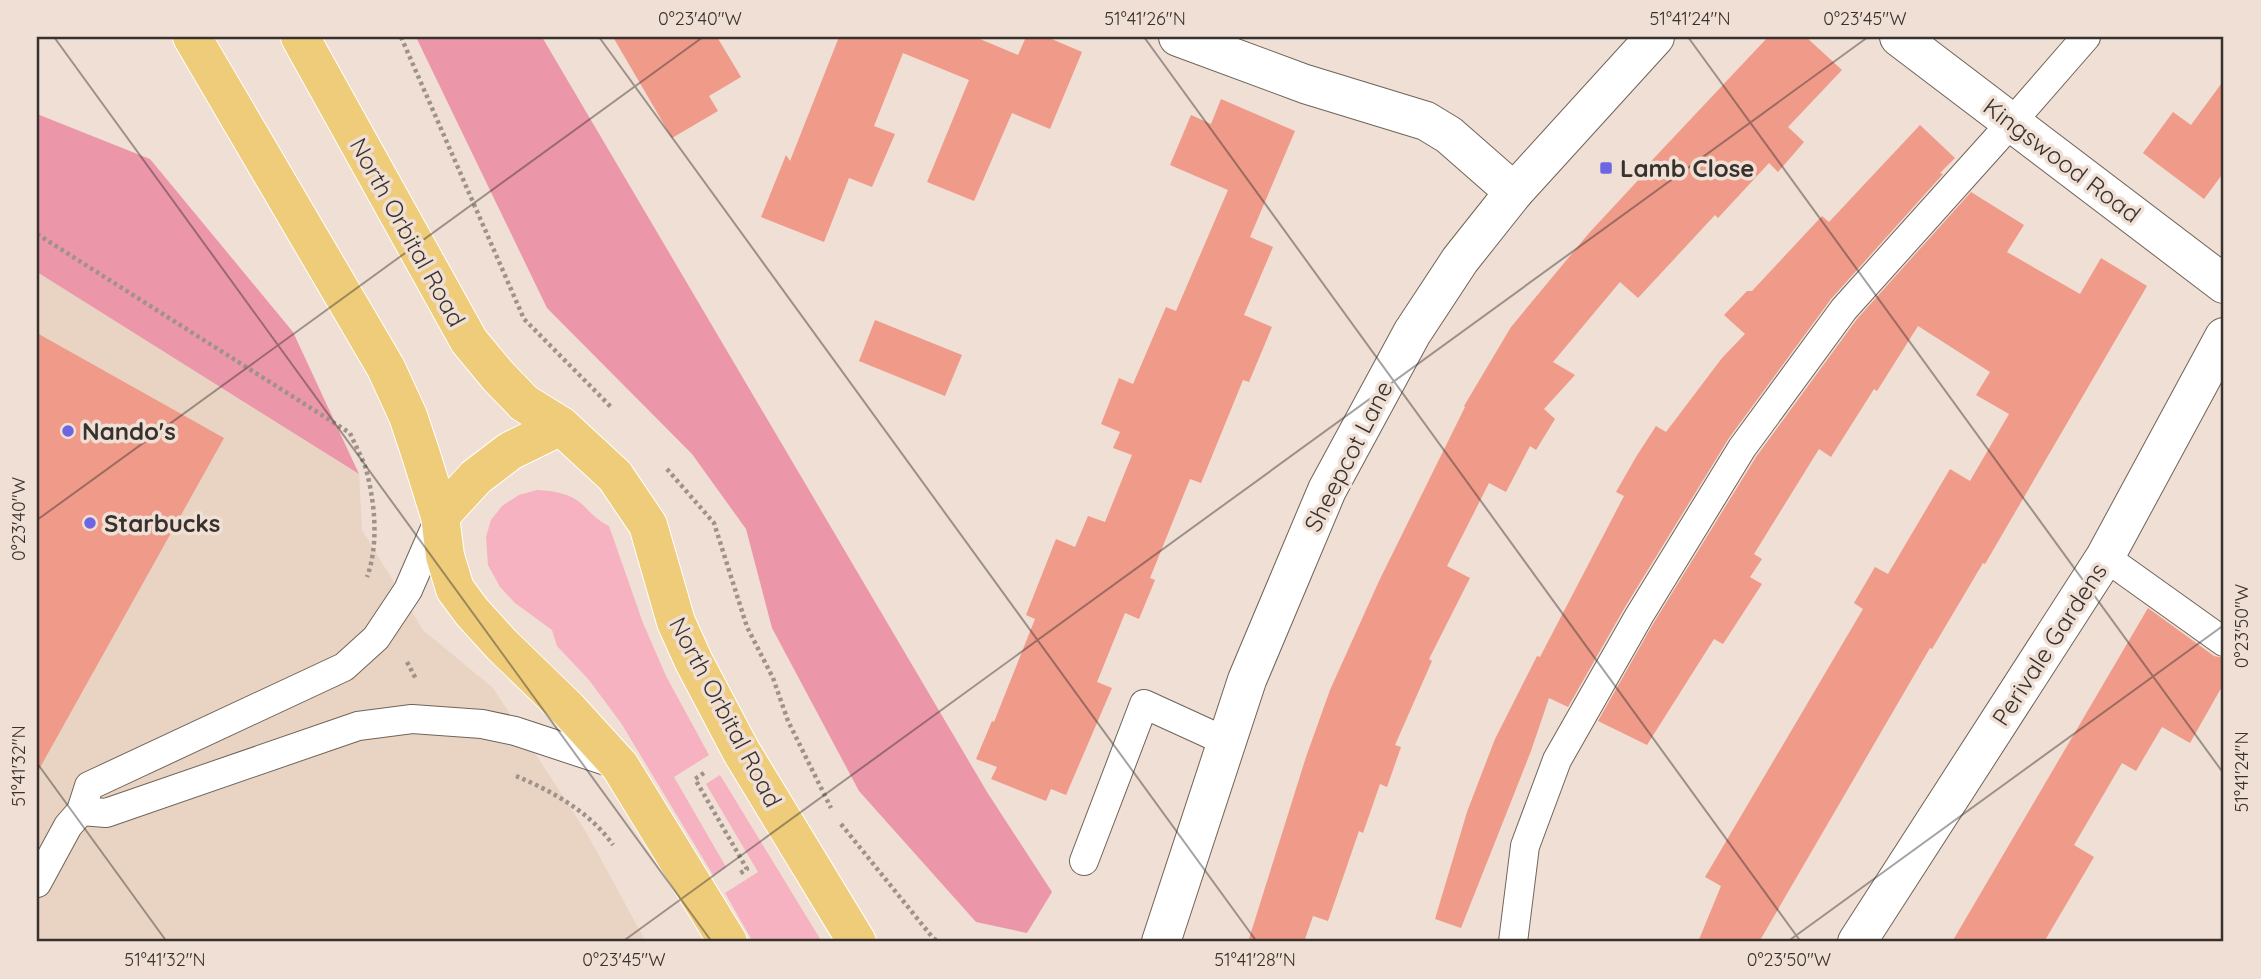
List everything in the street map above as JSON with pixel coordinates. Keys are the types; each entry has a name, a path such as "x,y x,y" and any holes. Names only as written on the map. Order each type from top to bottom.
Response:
{"highway":[{"path":"192,37 386,368 408,416 440,516 444,556 455,589 502,645 568,709 620,766 728,942"},
{"name":"North Orbital Road","path":"300,37 469,341 524,403 561,426 615,476 648,525 676,622 694,662 741,751 856,942"},
{"path":"440,516 476,477 510,451 561,426"}],"street":[{"path":"1178,37 1294,80 1426,121 1449,135 1514,192"},
{"name":"Sheepcot Lane","path":"1161,942 1247,680 1327,490 1412,333 1460,260 1514,192 1655,37"},
{"name":"Kingswood Road","path":"1899,37 2224,284"},
{"name":"Perivale Gardens","path":"1857,942 2105,556 2224,337"}],"lane":[{"path":"1513,942 1525,846 1557,760 1639,616 1742,448 1844,309 2086,37"},
{"path":"37,883 68,826 81,811 89,786 344,667 380,632 408,590 440,516"},
{"path":"2105,556 2224,642"},
{"path":"1084,861 1144,704 1225,741"},
{"path":"81,811 106,813 358,726 420,720 482,724 516,731 620,766"}],"path":[{"path":"37,234 350,433 366,468 375,521 372,564 356,607 403,656 420,688 420,720"},
{"path":"701,896 747,869 695,779 741,751"},
{"path":"506,772 557,794 605,834 620,855"}],"shaded area":[{"path":"416,37 542,37 987,792 1052,892 1027,933 976,922 859,791 772,628 746,529 692,454 547,308"},
{"path":"37,114 150,159 293,332 359,474 37,272"},
{"path":"37,272 359,474 362,530 423,630 493,688 586,832 646,942 37,942"},
{"path":"537,490 556,492 573,498 609,526 643,623 666,676 709,755 674,777 726,867 713,875 621,723 589,680 557,646 552,630 515,603 500,587 488,565 486,537 491,520 502,506 519,495"},
{"path":"720,775 822,942 753,942 725,893 758,872 706,784"}],"building":[{"path":"613,37 717,37 741,77 709,96 718,111 672,138"},
{"path":"839,37 975,37 1018,55 1026,37 1047,37 1082,52 1050,129 1012,113 974,201 927,182 969,80 903,53 874,126 895,134 872,187 849,178 824,242 761,217 786,155 790,161"},
{"path":"1768,37 1806,37 1842,70 1788,127 1804,142 1778,172 1769,163 1718,218 1715,215 1638,298 1620,282 1553,362 1575,375 1544,409 1555,419 1536,450 1530,446 1506,492 1489,483 1447,566 1470,578 1429,659 1432,661 1395,745 1401,747 1387,787 1380,784 1363,833 1359,831 1328,921 1313,916 1304,942 1248,942 1330,690 1379,581 1464,406 1511,327 1589,233 1643,175 1640,173"},
{"path":"2224,80 2224,172 2204,199 2143,153 2173,112 2191,125"},
{"path":"1221,99 1295,131 1250,237 1273,247 1244,315 1272,327 1249,382 1243,380 1201,483 1190,479 1150,578 1155,580 1139,619 1125,613 1097,682 1112,688 1066,795 1051,789 1046,801 991,779 997,767 976,759 992,721 994,722 1035,619 1026,615 1056,539 1075,547 1088,516 1105,522 1132,455 1113,448 1120,432 1101,424 1119,378 1133,384 1166,307 1176,311 1228,190 1170,165 1191,115 1211,124"},
{"path":"1920,125 1955,158 1831,299 1729,438 1625,607 1568,707 1549,698 1531,751 1461,928 1435,919 1467,812 1495,739 1624,496 1616,492 1636,457 1656,426 1666,432 1722,358 1745,334 1724,315 1747,291 1752,291 1822,216 1829,222"},
{"path":"1971,192 2024,225 2007,252 2080,294 2101,258 2147,286 1985,564 1983,563 1932,649 1930,648 1759,942 1698,942 1721,886 1705,877 1863,609 1854,603 1875,567 1888,574 1950,469 1970,481 2009,414 1976,395 1990,372 1918,326 1831,457 1819,449 1754,554 1762,559 1750,577 1762,584 1723,644 1714,639 1647,745 1598,721 1653,624 1756,457 1857,319"},
{"path":"875,320 962,355 945,396 859,361"},
{"path":"37,333 224,438 37,773"},
{"path":"2148,608 2214,656 2224,658 2224,683 2190,743 2162,727 2136,771 2122,763 2074,845 2094,857 2044,942 1952,942"}],"place":[{"name":"Lamb Close","path":"1606,168"},
{"name":"Nando's","path":"68,431"},
{"name":"Starbucks","path":"90,523"}]}
